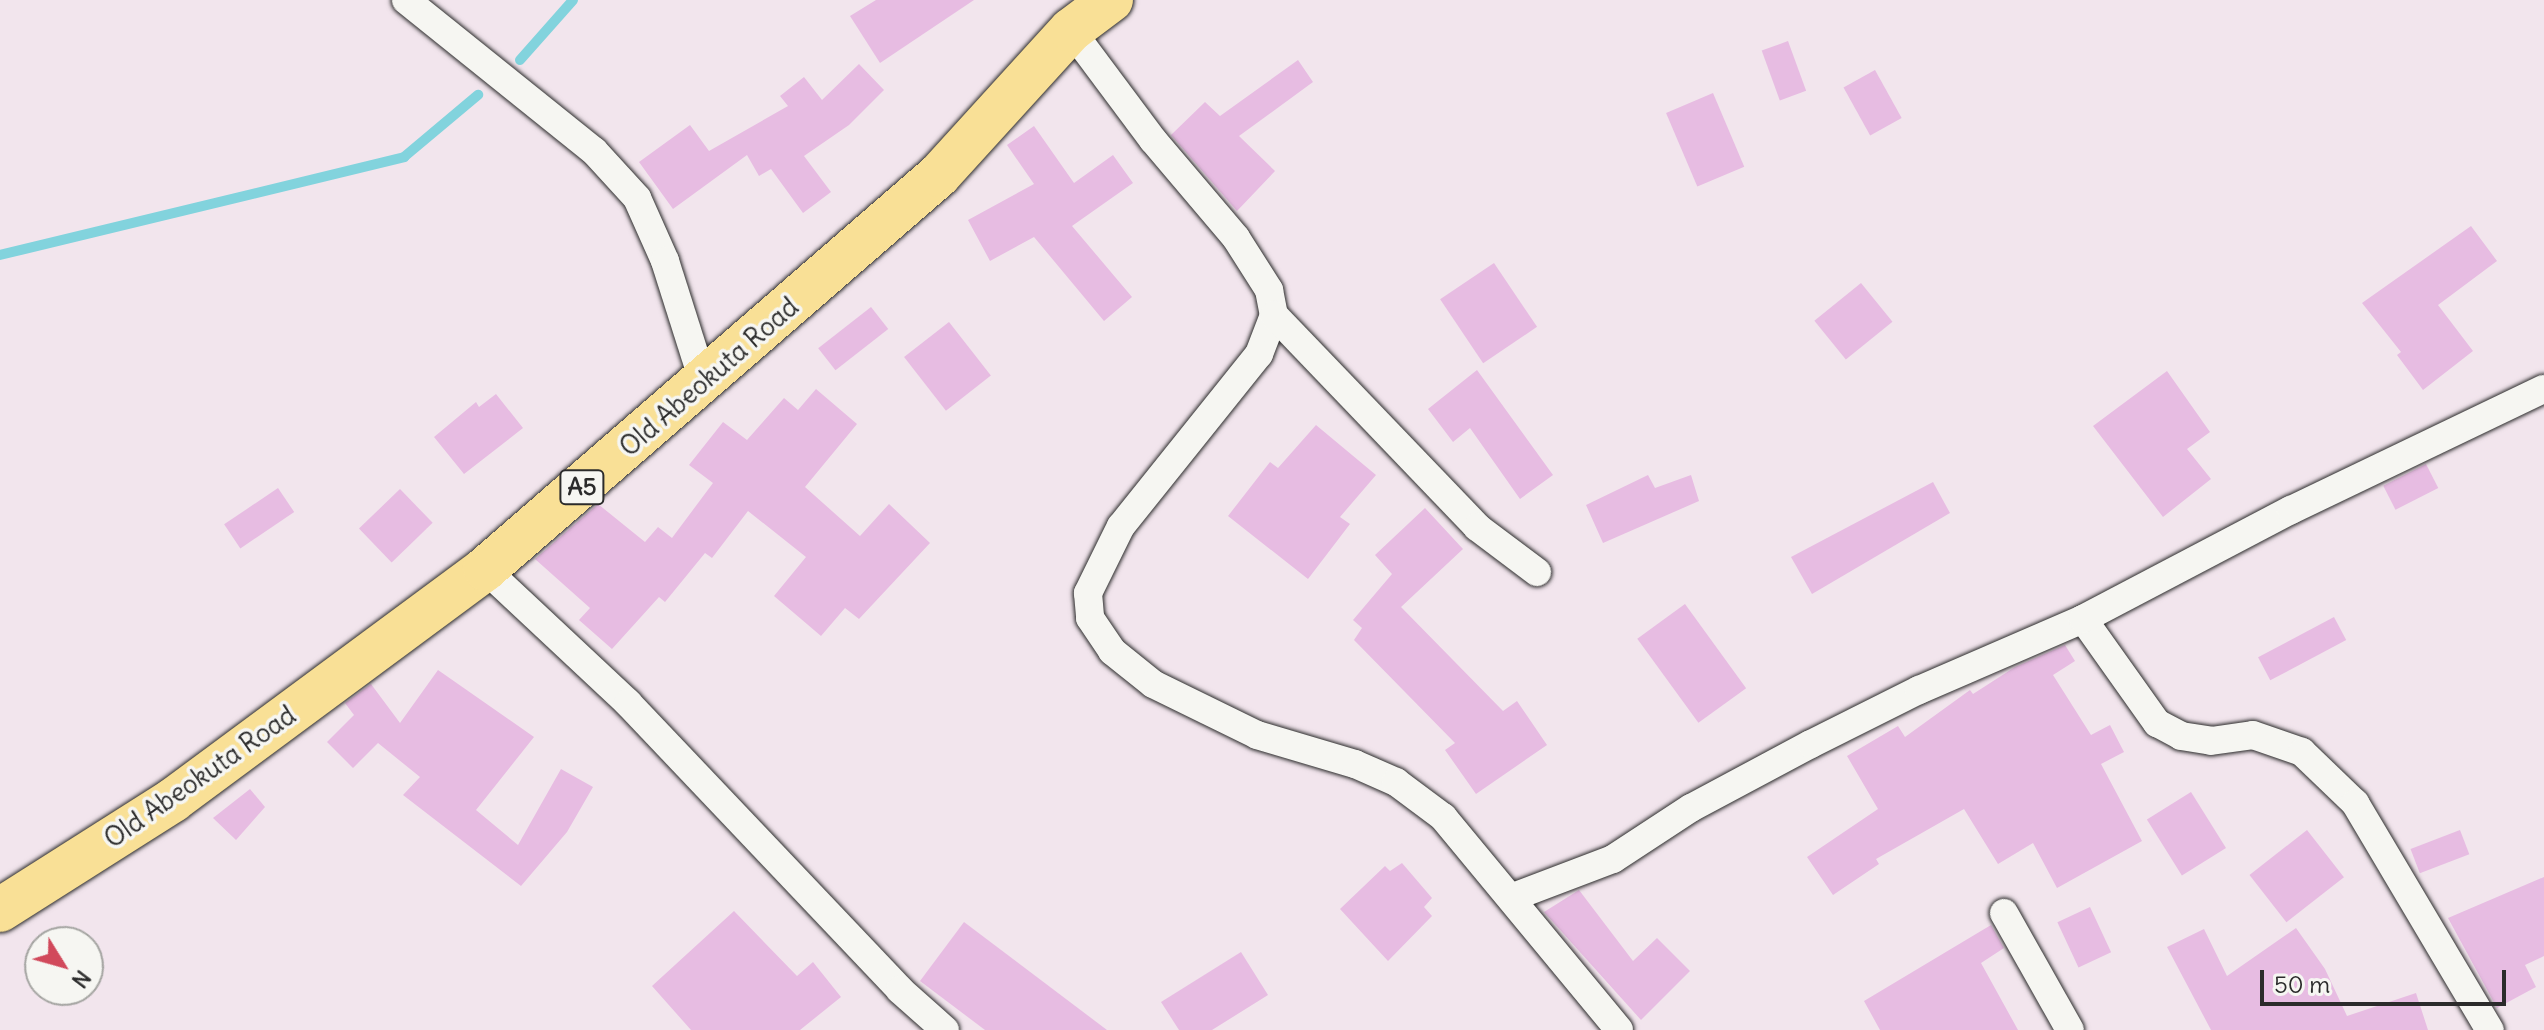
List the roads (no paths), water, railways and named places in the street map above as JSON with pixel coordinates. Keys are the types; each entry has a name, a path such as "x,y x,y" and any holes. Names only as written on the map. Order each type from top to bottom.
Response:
{"highway":[{"name":"Old Abeokuta Road","path":"0,910 173,800 485,569 704,384 939,175 1071,30 1111,0"}],"street":[{"path":"406,0 594,151 637,198 665,261 704,384"},
{"path":"1071,30 1153,140 1236,238 1269,290 1274,315 1259,354 1121,526 1088,593 1090,618 1112,651 1153,684 1257,735 1355,764 1396,782 1443,817 1513,897 1542,943 1619,1030"},
{"path":"1274,315 1477,527 1537,572"},
{"path":"1513,897 1613,859 1691,808 1811,744 1919,690 2083,619 2291,510 2544,389"},
{"path":"485,569 628,703 900,990 945,1030"},
{"path":"2083,619 2157,723 2181,736 2211,741 2253,735 2302,752 2355,803 2490,1030"},
{"path":"2004,913 2070,1030"}],"waterway":[{"path":"520,60 573,0"},
{"path":"0,255 404,157 478,95"}]}
